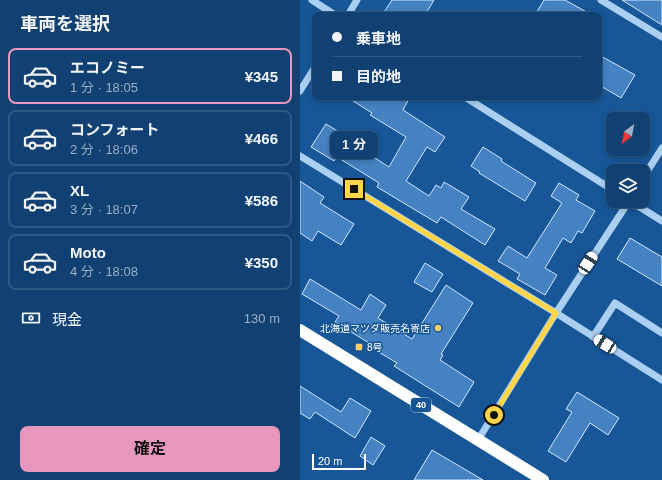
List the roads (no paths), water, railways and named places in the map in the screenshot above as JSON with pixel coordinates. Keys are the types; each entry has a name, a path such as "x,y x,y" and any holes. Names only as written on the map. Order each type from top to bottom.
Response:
{"highway":[{"name":"40","path":"300,330 543,480"}],"street":[{"path":"312,0 330,12"},
{"path":"350,12 357,0"},
{"path":"601,0 662,37"},
{"path":"300,91 312,72"},
{"path":"470,100 606,186"},
{"path":"650,167 662,148"},
{"path":"300,156 662,380"},
{"path":"478,440 556,313 625,208"},
{"path":"641,208 662,221"},
{"path":"594,337 615,303 662,333"}],"place":[{"name":"北海道マツダ販売名寄店","path":"438,328"},
{"name":"8号","path":"359,347"}]}
